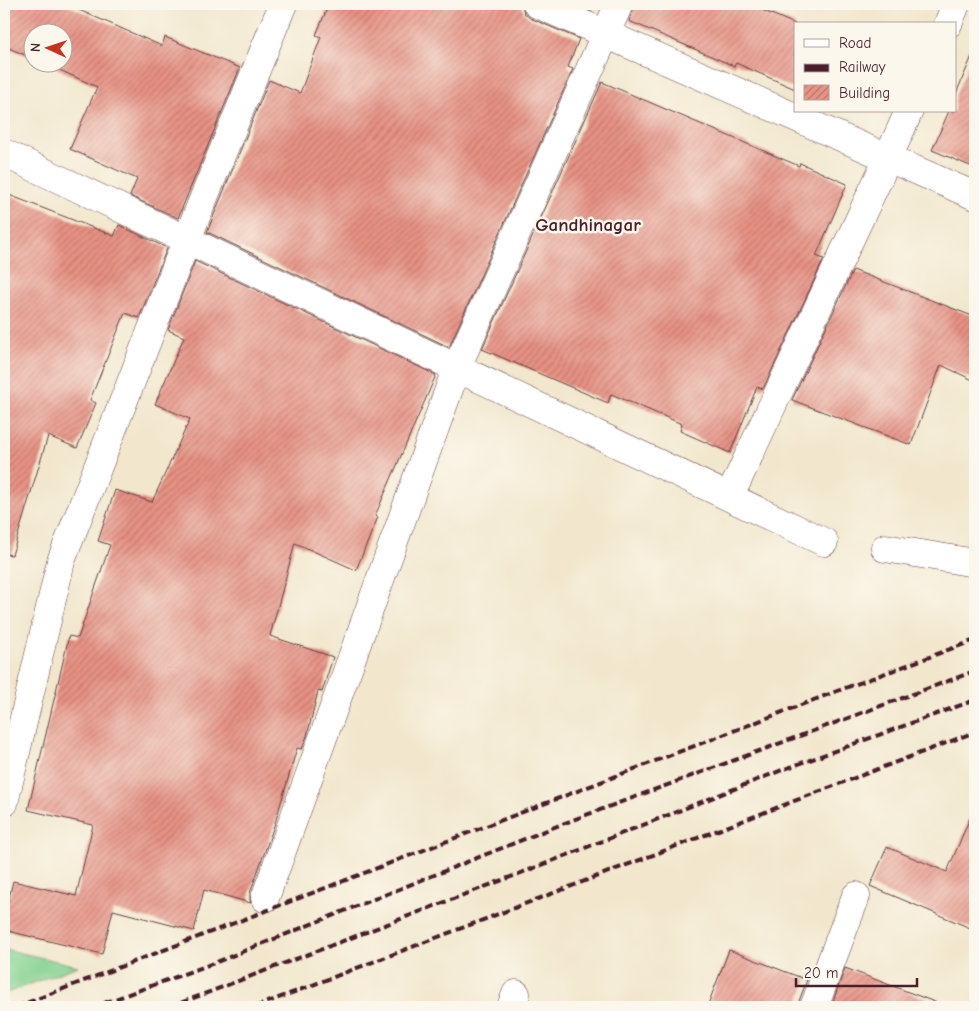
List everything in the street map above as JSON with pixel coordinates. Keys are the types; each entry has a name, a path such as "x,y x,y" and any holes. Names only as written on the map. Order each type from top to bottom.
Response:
{"street":[{"path":"4,803 61,561 187,239 283,4"},
{"path":"537,4 975,196"},
{"path":"265,898 457,367 619,4"},
{"path":"949,22 956,4"},
{"path":"730,496 909,112"},
{"path":"4,152 824,542"},
{"path":"885,548 975,564"},
{"path":"814,1007 856,896"}],"green space":[{"path":"4,949 78,966 4,994"}],"building":[{"path":"4,4 65,4 162,46 165,37 240,68 178,218 130,196 137,179 70,149 97,87 64,72 72,72 72,22 22,22 22,54 4,46"},
{"path":"329,4 522,4 524,13 530,18 579,39 568,67 573,69 449,347 207,232 269,80 300,93 321,37 316,35"},
{"path":"575,4 602,4 600,9 593,6 591,11"},
{"path":"634,4 748,4 794,24 794,89 736,63 734,66 629,21"},
{"path":"975,49 975,168 932,150 949,112 956,112 956,94"},
{"path":"602,82 799,166 800,163 847,184 816,256 824,259 763,389 757,387 730,453 680,431 682,424 611,394 608,403 482,349"},
{"path":"4,193 114,236 119,225 167,248 139,318 125,313 90,400 96,403 77,448 48,436 12,555 4,554"},
{"path":"195,261 436,375 375,516 378,517 356,570 295,543 270,636 333,657 322,692 318,691 302,749 297,748 275,823 250,893 251,903 204,890 194,931 113,910 102,954 4,930 4,921 13,881 76,896 93,825 28,810 69,636 78,638 110,545 98,541 115,490 152,502 190,419 155,404 184,337 168,330"},
{"path":"853,270 975,317 975,381 941,365 911,445 792,400"},
{"path":"975,806 975,930 870,886 887,847 947,872"},
{"path":"729,950 807,980 799,1001 799,1007 707,1007"},
{"path":"845,968 940,1004 940,1007 831,1007"}],"railway":[{"path":"16,1007 832,693 975,640"},
{"path":"93,1007 214,963 562,824 975,671"},
{"path":"170,1007 542,865 782,770 975,700"},
{"path":"255,1007 975,732"}],"district":[{"name":"Gandhinagar","path":"588,225"}]}
